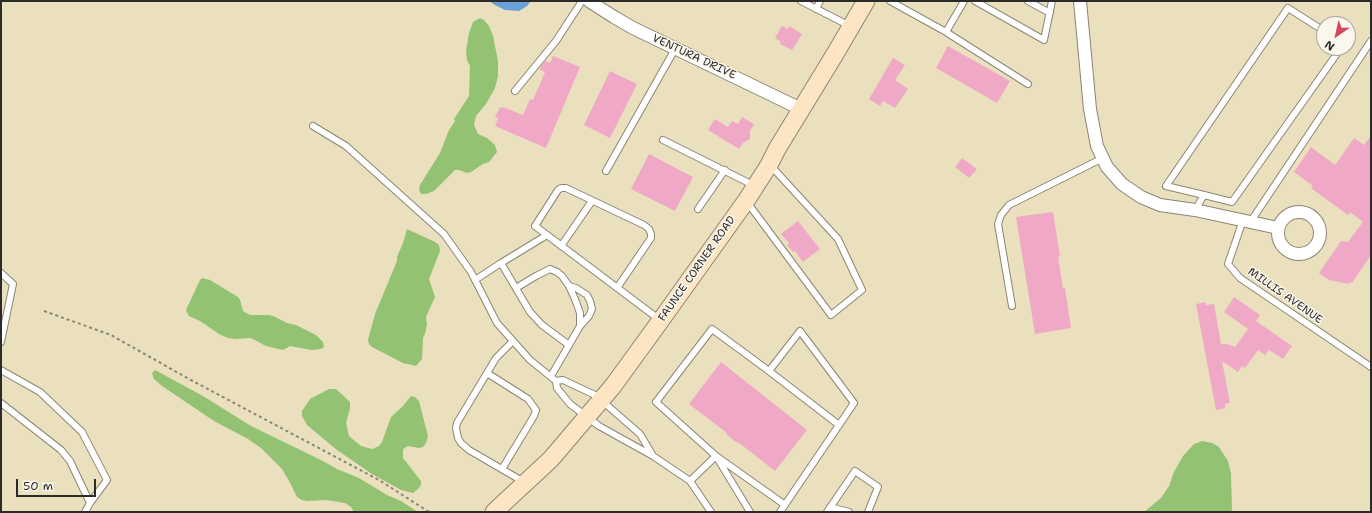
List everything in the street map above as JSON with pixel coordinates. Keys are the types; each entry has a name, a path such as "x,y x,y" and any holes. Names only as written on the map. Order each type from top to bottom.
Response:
{"main road":[{"name":"FAUNCE CORNER ROAD","path":"494,512 551,459 602,400 661,320 755,186 866,1"}],"street":[{"name":"VENTURA DRIVE","path":"589,1 614,17 675,49 801,109"},
{"path":"1080,1 1090,110 1097,146 1107,167 1122,184 1141,197 1160,204 1278,228"}],"lane":[{"path":"516,91 556,41 582,1"},
{"path":"801,1 851,27"},
{"path":"816,9 820,1"},
{"path":"890,1 946,32 1028,84"},
{"path":"946,32 964,1"},
{"path":"975,1 1044,40 1052,1"},
{"path":"1028,1 1050,13"},
{"path":"1316,26 1288,8 1166,186 1232,202 1335,56"},
{"path":"1247,221 1371,41"},
{"path":"606,171 675,49"},
{"path":"313,126 346,146 444,234 471,272 497,323 530,360 556,380 563,380 595,395 602,400 640,434 653,456"},
{"path":"663,140 755,186"},
{"path":"1012,306 998,224 1001,215 1009,205 1103,158"},
{"path":"746,200 830,315 862,290 838,239 769,164"},
{"path":"698,209 725,170"},
{"path":"617,288 651,238 649,229 644,225 566,188 561,188 558,190 536,226 561,246 617,288 661,320"},
{"path":"1195,210 1204,195"},
{"path":"561,246 592,201"},
{"name":"MILLIS AVENUE","path":"1247,221 1228,264 1240,278 1371,367"},
{"path":"475,280 547,235"},
{"path":"501,263 530,312 542,325 569,345"},
{"path":"516,288 550,269 557,272 562,276 568,286 580,313 580,326"},
{"path":"1,273 13,284 1,342"},
{"path":"551,376 580,326 589,316 592,308 587,295 580,290 568,286"},
{"path":"785,505 716,456 656,402 712,329 839,425"},
{"path":"768,371 800,332 854,403 780,512"},
{"path":"513,341 496,358 457,423 457,433 461,443 469,450 525,482"},
{"path":"1,370 40,392 82,432 108,480 85,512"},
{"path":"487,373 528,399 536,410 534,416 502,469"},
{"path":"556,380 557,388 570,404 587,417 599,426 653,456 690,481 711,512"},
{"path":"1,403 61,450 70,461 90,503"},
{"path":"690,481 716,456"},
{"path":"716,456 750,512"},
{"path":"850,512 829,509 855,471 878,487 868,512"}],"path":[{"path":"44,312 111,335 189,379 379,480 430,512"}],"green space":[{"path":"480,18 489,26 493,36 498,61 498,76 495,88 486,104 476,116 474,125 478,134 487,138 495,145 497,152 489,162 471,172 467,173 455,170 434,191 421,194 419,189 420,185 440,153 449,130 455,121 454,119 469,96 470,66 467,60 466,51 469,33 473,22"},
{"path":"407,229 435,242 439,245 440,251 429,279 435,297 426,317 427,325 423,338 422,359 416,366 403,363 372,347 368,340 375,314 397,261"},
{"path":"202,278 210,280 238,297 243,311 250,315 269,315 287,323 296,325 316,335 323,342 324,347 321,349 312,350 290,346 283,350 266,346 251,338 235,339 219,334 200,321 189,316 186,310"},
{"path":"155,370 203,396 251,426 337,469 359,478 418,512 354,512 351,507 345,503 326,500 302,500 297,497 282,469 261,448 248,439 214,421 162,386 154,379 152,373"},
{"path":"329,389 336,389 350,402 346,423 349,436 361,446 372,449 379,446 382,442 391,417 411,396 415,397 419,401 428,436 423,447 419,448 408,446 403,449 403,458 421,481 419,488 413,493 401,490 372,474 337,450 307,425 302,416 302,411 310,399"},
{"path":"1202,441 1212,443 1219,447 1228,461 1231,473 1232,512 1144,512 1161,498 1169,486 1174,472 1183,456 1194,444"}],"water":[{"path":"490,1 531,1 527,6 519,11 505,10"}],"building":[{"path":"782,26 788,29 789,26 802,34 792,50 780,44 781,42 775,38"},
{"path":"948,46 1010,81 997,103 936,68"},
{"path":"553,56 580,67 546,148 495,126 498,118 495,117 500,107 523,115 530,99 533,100 545,72 540,70 541,66 545,61 550,63"},
{"path":"893,58 905,65 895,80 908,89 895,108 883,101 880,106 869,99"},
{"path":"610,71 637,84 610,138 584,125"},
{"path":"742,117 754,124 750,131 750,139 743,143 739,149 708,130 715,119 728,127 732,121 738,124"},
{"path":"1371,136 1371,255 1352,283 1350,282 1349,284 1329,280 1319,273 1341,241 1348,242 1363,222 1350,212 1348,215 1311,188 1313,186 1294,172 1311,147 1335,165 1354,138 1364,145"},
{"path":"649,154 693,177 675,211 631,189"},
{"path":"962,158 977,169 969,178 955,167"},
{"path":"1053,212 1060,256 1058,257 1063,288 1065,288 1071,328 1035,334 1016,217"},
{"path":"798,221 820,249 803,262 795,251 793,252 787,245 789,243 781,234"},
{"path":"1234,297 1260,315 1256,321 1292,346 1283,359 1269,350 1265,355 1258,350 1245,368 1242,366 1238,372 1222,361 1230,403 1225,404 1225,408 1216,410 1196,304 1206,302 1206,305 1214,304 1221,344 1227,344 1235,347 1248,329 1224,312"},
{"path":"721,362 807,430 775,471 738,442 737,443 726,434 727,433 689,404"}]}
